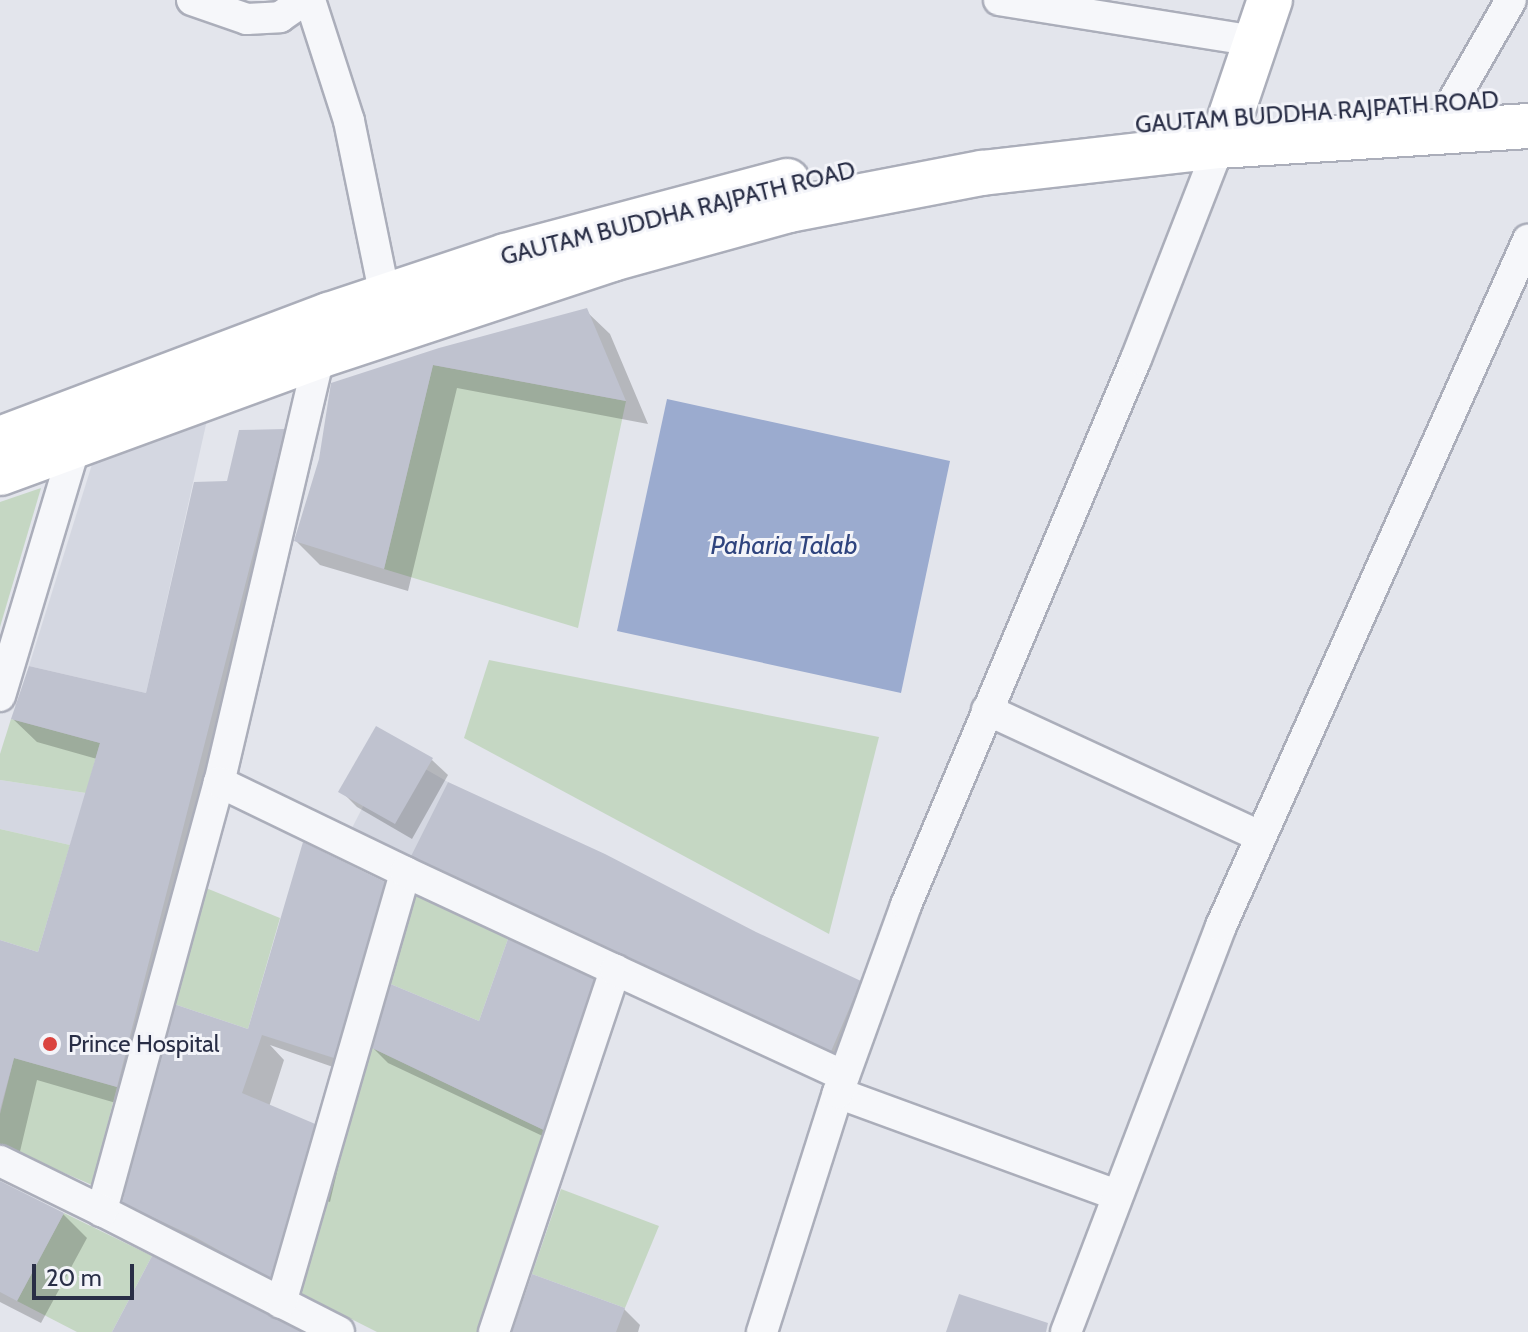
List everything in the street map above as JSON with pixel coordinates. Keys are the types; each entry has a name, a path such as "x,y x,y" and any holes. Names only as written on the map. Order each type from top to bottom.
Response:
{"main road":[{"path":"1224,132 1270,0"},
{"name":"GAUTAM BUDDHA RAJPATH ROAD","path":"0,439 329,315 520,252 728,195 854,166 1106,128 1224,132 1453,101 1528,97"},
{"path":"0,473 319,356 612,259 789,210 1224,132 1528,126"}],"street":[{"path":"192,0 247,19 280,17 304,0"},
{"path":"310,0 349,121 385,296"},
{"path":"999,0 1256,41"},
{"path":"1453,101 1511,0"},
{"path":"762,1332 841,1085 906,905 1136,359 1224,132"},
{"path":"1066,1332 1117,1195 1260,836 1528,240"},
{"path":"102,1211 219,782 329,315"},
{"path":"0,696 76,443"},
{"path":"987,710 1260,836"},
{"path":"219,782 615,970 841,1085 1117,1195"},
{"path":"281,1303 405,872"},
{"path":"494,1332 615,970"},
{"path":"0,1161 339,1332"}],"shaded area":[{"path":"207,420 146,693 29,666 94,458"},
{"path":"392,750 448,782 410,858 352,828"},
{"path":"0,780 86,793 70,845 0,829"}],"green space":[{"path":"433,365 626,401 578,628 384,569"},
{"path":"41,488 0,627 0,502"},
{"path":"489,660 879,737 829,934 464,738"},
{"path":"11,719 100,743 86,793 0,780 0,754"},
{"path":"0,829 70,845 38,952 0,940"},
{"path":"201,886 280,918 248,1029 171,1003"},
{"path":"413,892 509,936 479,1021 388,983"},
{"path":"370,1047 550,1133 479,1332 377,1332 300,1293"},
{"path":"14,1058 117,1087 92,1185 0,1145 0,1114"},
{"path":"561,1189 659,1226 625,1308 532,1274"},
{"path":"64,1213 152,1256 112,1332 77,1332 17,1301"}],"water":[{"name":"Paharia Talab","path":"667,399 950,461 901,693 617,631"}],"building":[{"path":"587,308 626,401 433,365 384,569 294,541 319,459 331,383 439,348"},
{"path":"285,429 117,1087 14,1058 0,1110 0,940 38,952 100,743 11,719 29,666 146,693 194,482 227,481 239,430"},
{"path":"376,726 433,758 395,824 338,792"},
{"path":"448,782 605,854 756,932 861,981 830,1054 410,858"},
{"path":"303,842 389,884 337,1059 262,1035 242,1093 320,1126 275,1282 195,1237 122,1203 171,1003 248,1029"},
{"path":"509,936 597,977 550,1133 370,1047 388,983 479,1021"},
{"path":"0,1181 64,1213 17,1301 0,1292"},
{"path":"152,1256 307,1332 112,1332"},
{"path":"532,1274 625,1308 616,1332 512,1332"},
{"path":"959,1294 1048,1323 1046,1332 946,1332"}],"place":[{"name":"Prince Hospital","path":"50,1044"}]}
